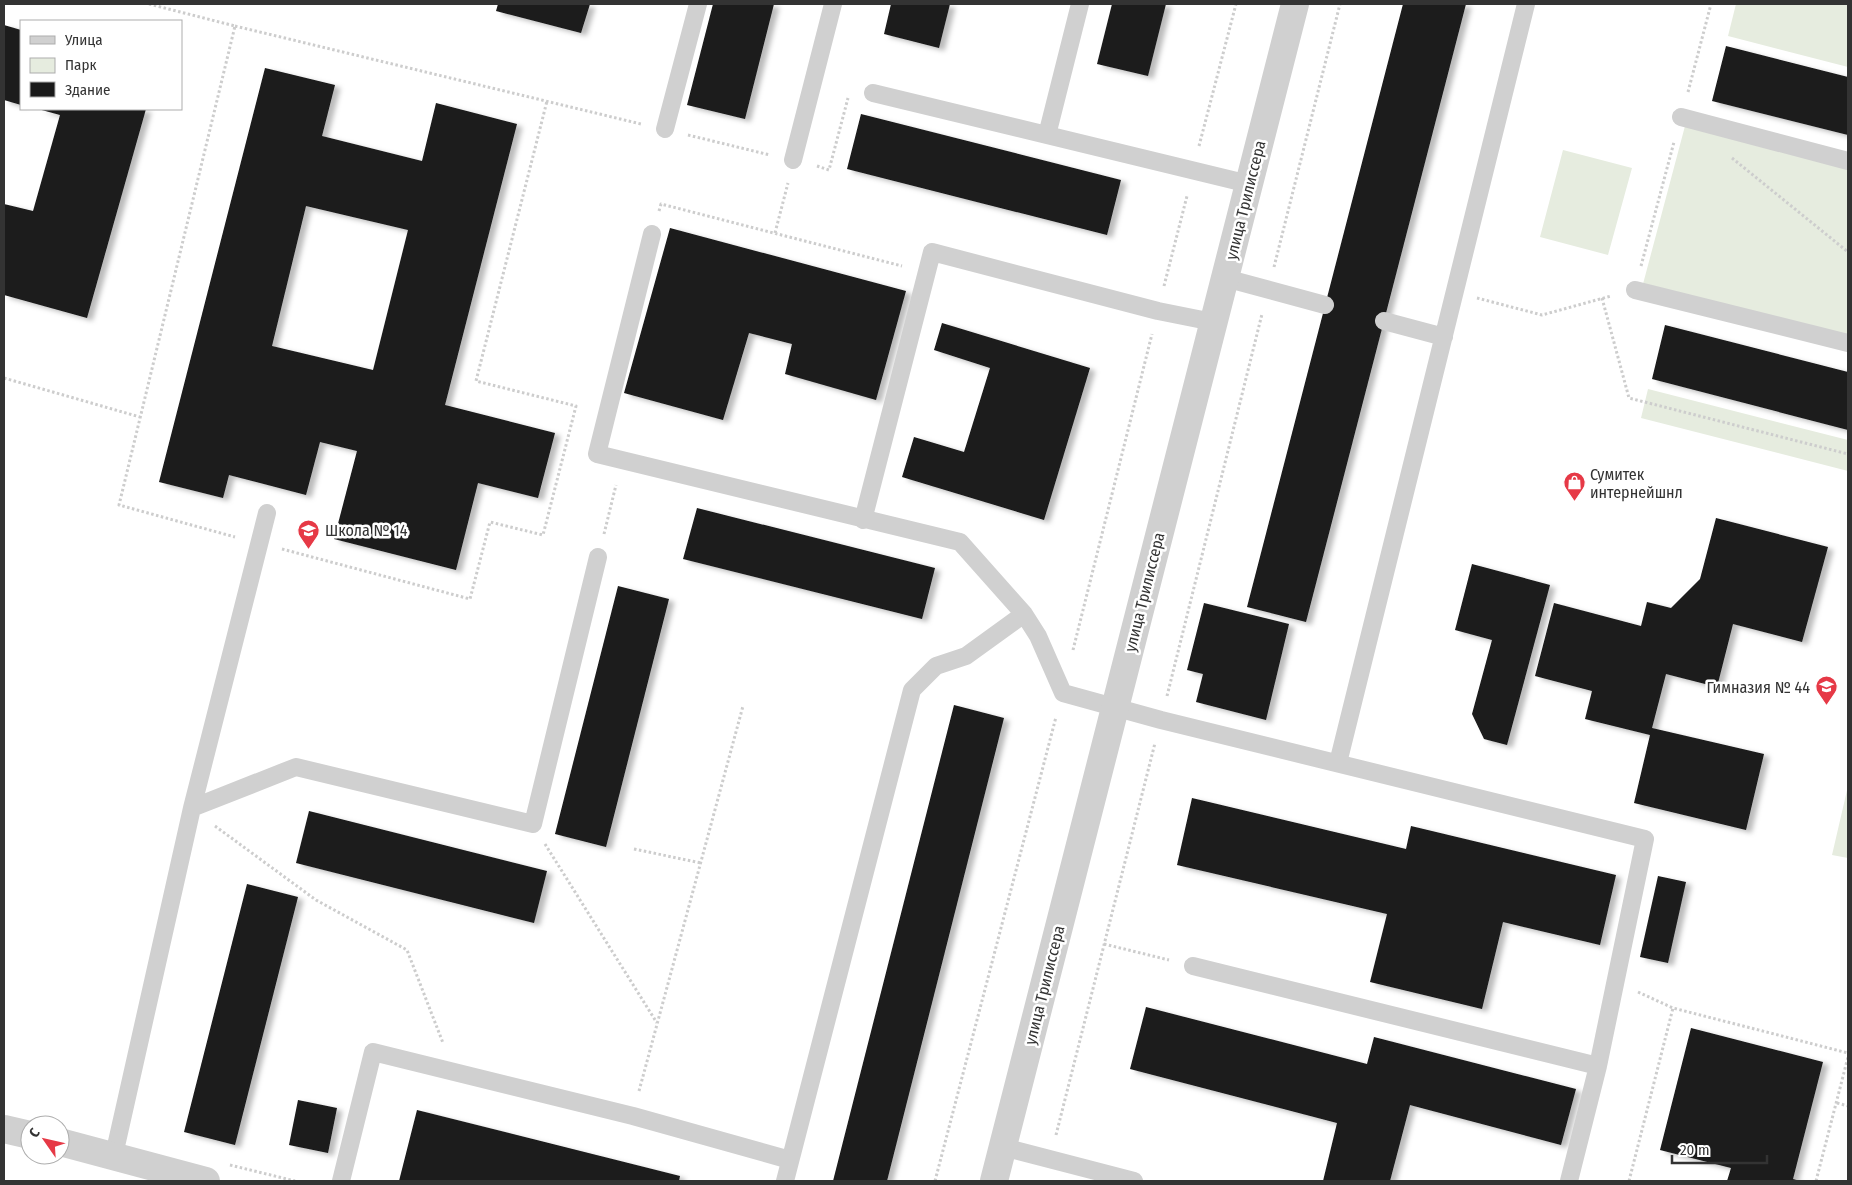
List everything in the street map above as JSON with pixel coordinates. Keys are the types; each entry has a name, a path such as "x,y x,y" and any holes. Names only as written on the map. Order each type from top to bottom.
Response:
{"street":[{"name":"улица Трилиссера","path":"994,1181 1295,4"},
{"path":"4,1129 20,1133"},
{"path":"70,1144 206,1181"}],"lane":[{"path":"665,129 698,4"},
{"path":"794,160 833,4"},
{"path":"1047,135 1080,4"},
{"path":"1338,763 1526,4"},
{"path":"873,93 1249,184"},
{"path":"1681,117 1848,161"},
{"path":"652,234 590,453 960,542 1024,614 1038,636 1063,693 1161,720 1645,839 1598,1066 1569,1181"},
{"path":"863,520 932,252 1158,311 1213,322"},
{"path":"1225,278 1325,305"},
{"path":"1635,290 1848,343"},
{"path":"1384,321 1444,338"},
{"path":"114,1155 192,808 267,514"},
{"path":"192,808 296,767 533,824 598,557"},
{"path":"785,1181 912,690 936,666 966,656 1024,614"},
{"path":"1193,966 1598,1066"},
{"path":"341,1181 373,1052 633,1116 790,1160"},
{"path":"1003,1147 1134,1181"}],"path":[{"path":"149,4 829,170 849,93 873,93"},
{"path":"935,1181 1063,693 1236,4"},
{"path":"1049,1159 1340,4"},
{"path":"1455,292 1542,315 1635,290 1712,4"},
{"path":"236,26 119,505 470,599 490,522 543,535 576,406 476,381 547,101"},
{"path":"1727,154 1848,252"},
{"path":"775,233 794,160"},
{"path":"652,234 661,204 927,272"},
{"path":"1602,298 1630,398 1848,454"},
{"path":"4,378 140,417"},
{"path":"598,557 622,460"},
{"path":"633,1116 743,706"},
{"path":"192,808 316,900 407,950 454,1072"},
{"path":"533,824 658,1024"},
{"path":"634,849 701,863"},
{"path":"1104,944 1193,966"},
{"path":"1646,994 1673,1008 1848,1053"},
{"path":"1629,1181 1673,1008"},
{"path":"1816,1181 1848,1057"},
{"path":"1837,1103 1848,1106"}],"green space":[{"path":"1736,4 1848,4 1848,67 1728,36"},
{"path":"1685,126 1848,169 1848,336 1643,284"},
{"path":"1563,150 1632,168 1608,255 1540,237"},
{"path":"1648,389 1848,440 1848,471 1641,418"},
{"path":"1848,786 1848,858 1832,855"}],"building":[{"path":"498,4 590,4 581,33 496,11"},
{"path":"713,4 774,4 745,119 687,105"},
{"path":"891,4 950,4 939,48 884,34"},
{"path":"1112,4 1166,4 1148,76 1097,64"},
{"path":"1403,4 1466,4 1306,622 1247,607"},
{"path":"4,25 20,30 20,105 4,100"},
{"path":"1726,46 1848,77 1848,135 1712,101"},
{"path":"265,68 335,85 322,136 422,161 436,103 517,124 445,405 555,433 538,498 478,483 456,570 334,539 357,451 320,442 306,495 229,475 223,498 159,482","holes":["306,206 408,230 373,370 272,346"]},
{"path":"42,110 146,110 87,318 4,295 4,204 33,211 60,115"},
{"path":"861,114 1121,180 1107,235 847,169"},
{"path":"670,228 906,291 876,400 785,374 792,344 749,333 723,420 624,393"},
{"path":"942,323 1090,368 1044,520 902,477 914,437 964,452 990,368 934,350"},
{"path":"1665,325 1848,372 1848,430 1652,379"},
{"path":"697,508 935,568 922,619 683,559"},
{"path":"1716,518 1828,547 1802,642 1733,624 1717,687 1666,674 1652,728 1764,754 1746,830 1634,803 1650,735 1585,719 1592,691 1535,676 1554,603 1641,626 1647,602 1671,608 1700,579"},
{"path":"1472,564 1550,585 1507,745 1484,739 1472,714 1492,640 1455,630"},
{"path":"618,586 669,599 606,847 555,834"},
{"path":"1204,603 1289,624 1266,720 1196,702 1203,674 1187,670"},
{"path":"954,705 1004,718 887,1181 833,1181"},
{"path":"1192,798 1406,849 1411,826 1616,875 1600,945 1503,922 1482,1009 1370,982 1387,914 1177,865"},
{"path":"309,811 547,871 534,923 296,863"},
{"path":"1658,876 1686,882 1668,963 1640,957"},
{"path":"247,884 298,897 235,1145 184,1132"},
{"path":"1146,1007 1367,1064 1374,1037 1576,1089 1561,1145 1410,1105 1390,1181 1323,1181 1337,1123 1130,1069"},
{"path":"1691,1028 1823,1062 1793,1179 1800,1181 1727,1181 1731,1168 1660,1150"},
{"path":"298,1100 337,1108 328,1153 289,1145"},
{"path":"417,1110 680,1176 679,1181 399,1181"}],"place":[{"name":"Сумитек интернейшнл","path":"1574,502"},
{"name":"Школа № 14","path":"309,549"},
{"name":"Гимназия № 44","path":"1826,706"}]}
